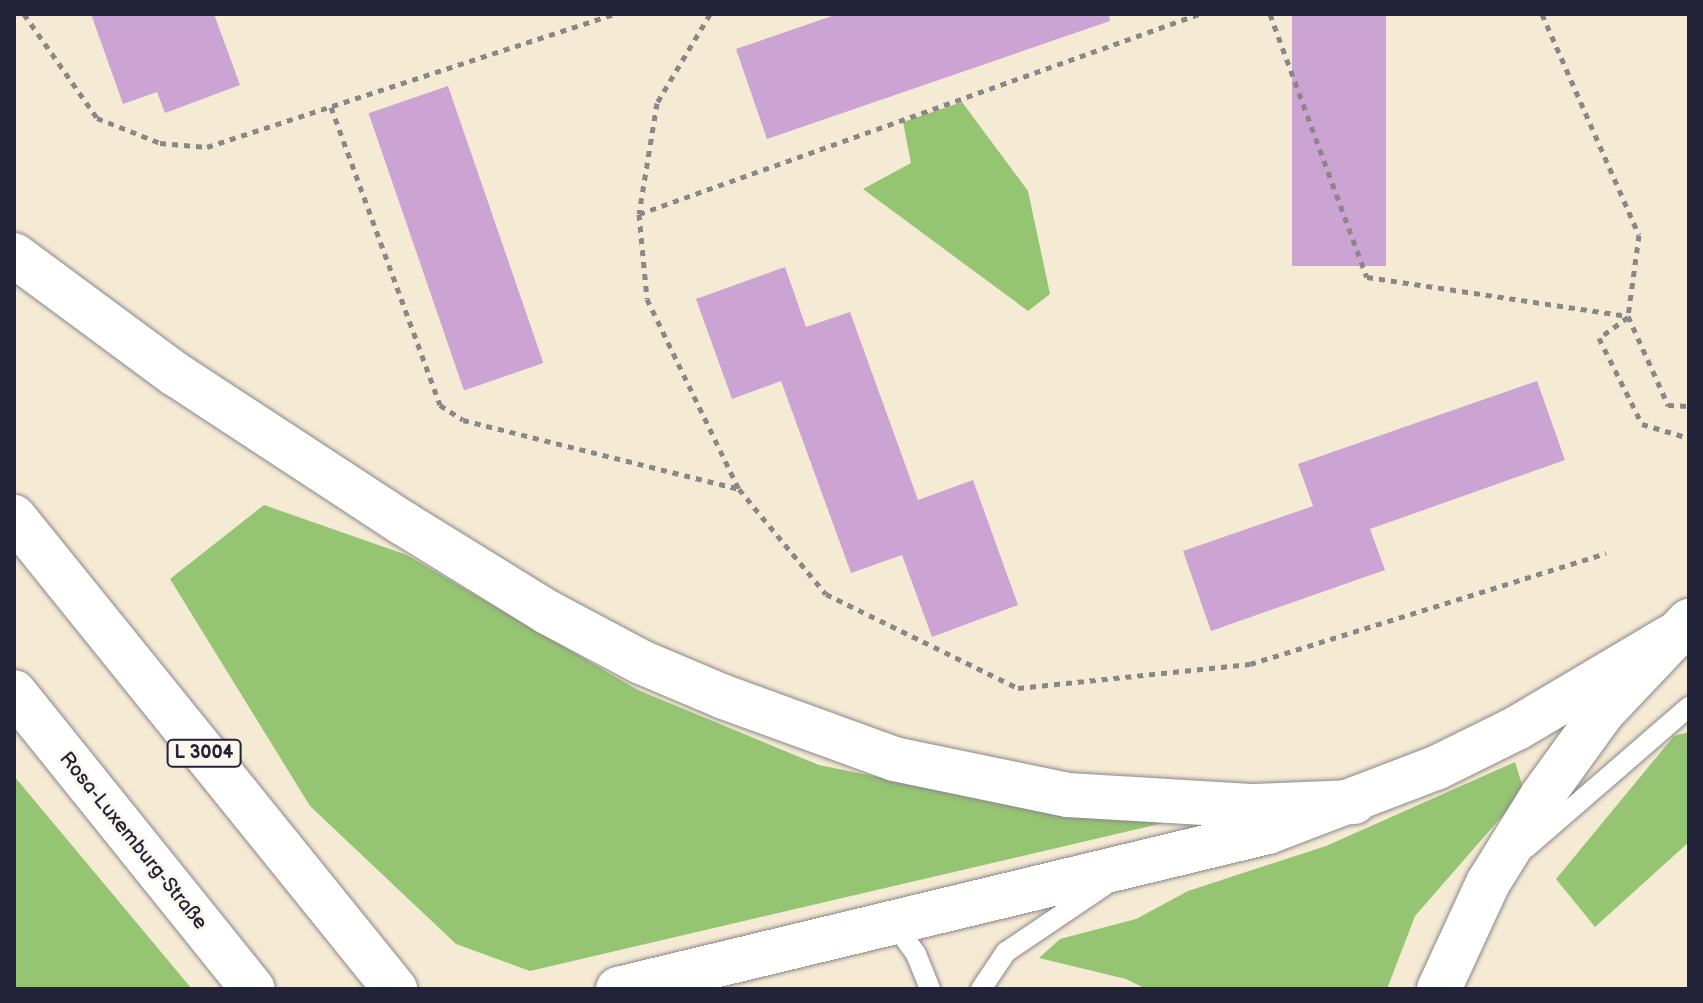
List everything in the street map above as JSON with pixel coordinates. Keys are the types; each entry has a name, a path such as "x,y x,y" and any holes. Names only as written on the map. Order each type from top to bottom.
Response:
{"main road":[{"path":"14,255 175,374 403,523 547,612 641,662 724,697 894,759 1068,795 1255,806 1354,802"},
{"name":"L 3004","path":"14,517 395,989"},
{"path":"618,989 1131,869 1268,832 1354,802 1517,728 1679,629"},
{"path":"1439,989 1488,883 1594,725 1679,629"},
{"name":"Rosa-Luxemburg-Straße","path":"14,692 253,989"}],"lane":[{"path":"1488,883 1689,707"},
{"path":"981,989 1006,952 1131,869"},
{"path":"895,925 916,954 930,989"}],"path":[{"path":"24,14 97,118 160,143 207,147 614,14"},
{"path":"710,14 657,103 639,214 647,299 739,489 826,594 1018,688 1250,664 1606,553"},
{"path":"639,214 1199,14"},
{"path":"1270,14 1367,277 1628,316"},
{"path":"1542,14 1639,235 1628,316 1668,405 1689,406"},
{"path":"331,107 440,405 463,420 739,489"},
{"path":"1628,316 1599,338 1642,424 1689,438"}],"green space":[{"path":"962,102 1028,191 1050,294 1028,311 863,189 911,163 903,122"},
{"path":"264,505 407,555 638,690 819,765 1006,803 1189,817 530,971 456,944 310,806 170,579"},
{"path":"1689,732 1689,842 1595,927 1556,879 1674,736"},
{"path":"1515,762 1524,791 1415,916 1387,989 1146,989 1126,979 1039,958 1060,939 1136,919 1188,891 1326,846"},
{"path":"14,776 192,989 14,989"}],"building":[{"path":"91,14 214,14 240,85 165,113 157,92 123,104"},
{"path":"838,14 1109,14 1110,21 767,139 736,49"},
{"path":"1292,14 1386,14 1386,266 1292,266"},
{"path":"448,86 543,363 464,390 369,113"},
{"path":"785,267 806,327 850,312 918,500 973,480 1018,605 932,637 902,555 851,573 781,381 732,399 696,299"},
{"path":"1537,381 1565,460 1370,529 1385,570 1211,631 1183,551 1313,506 1298,464"}]}
